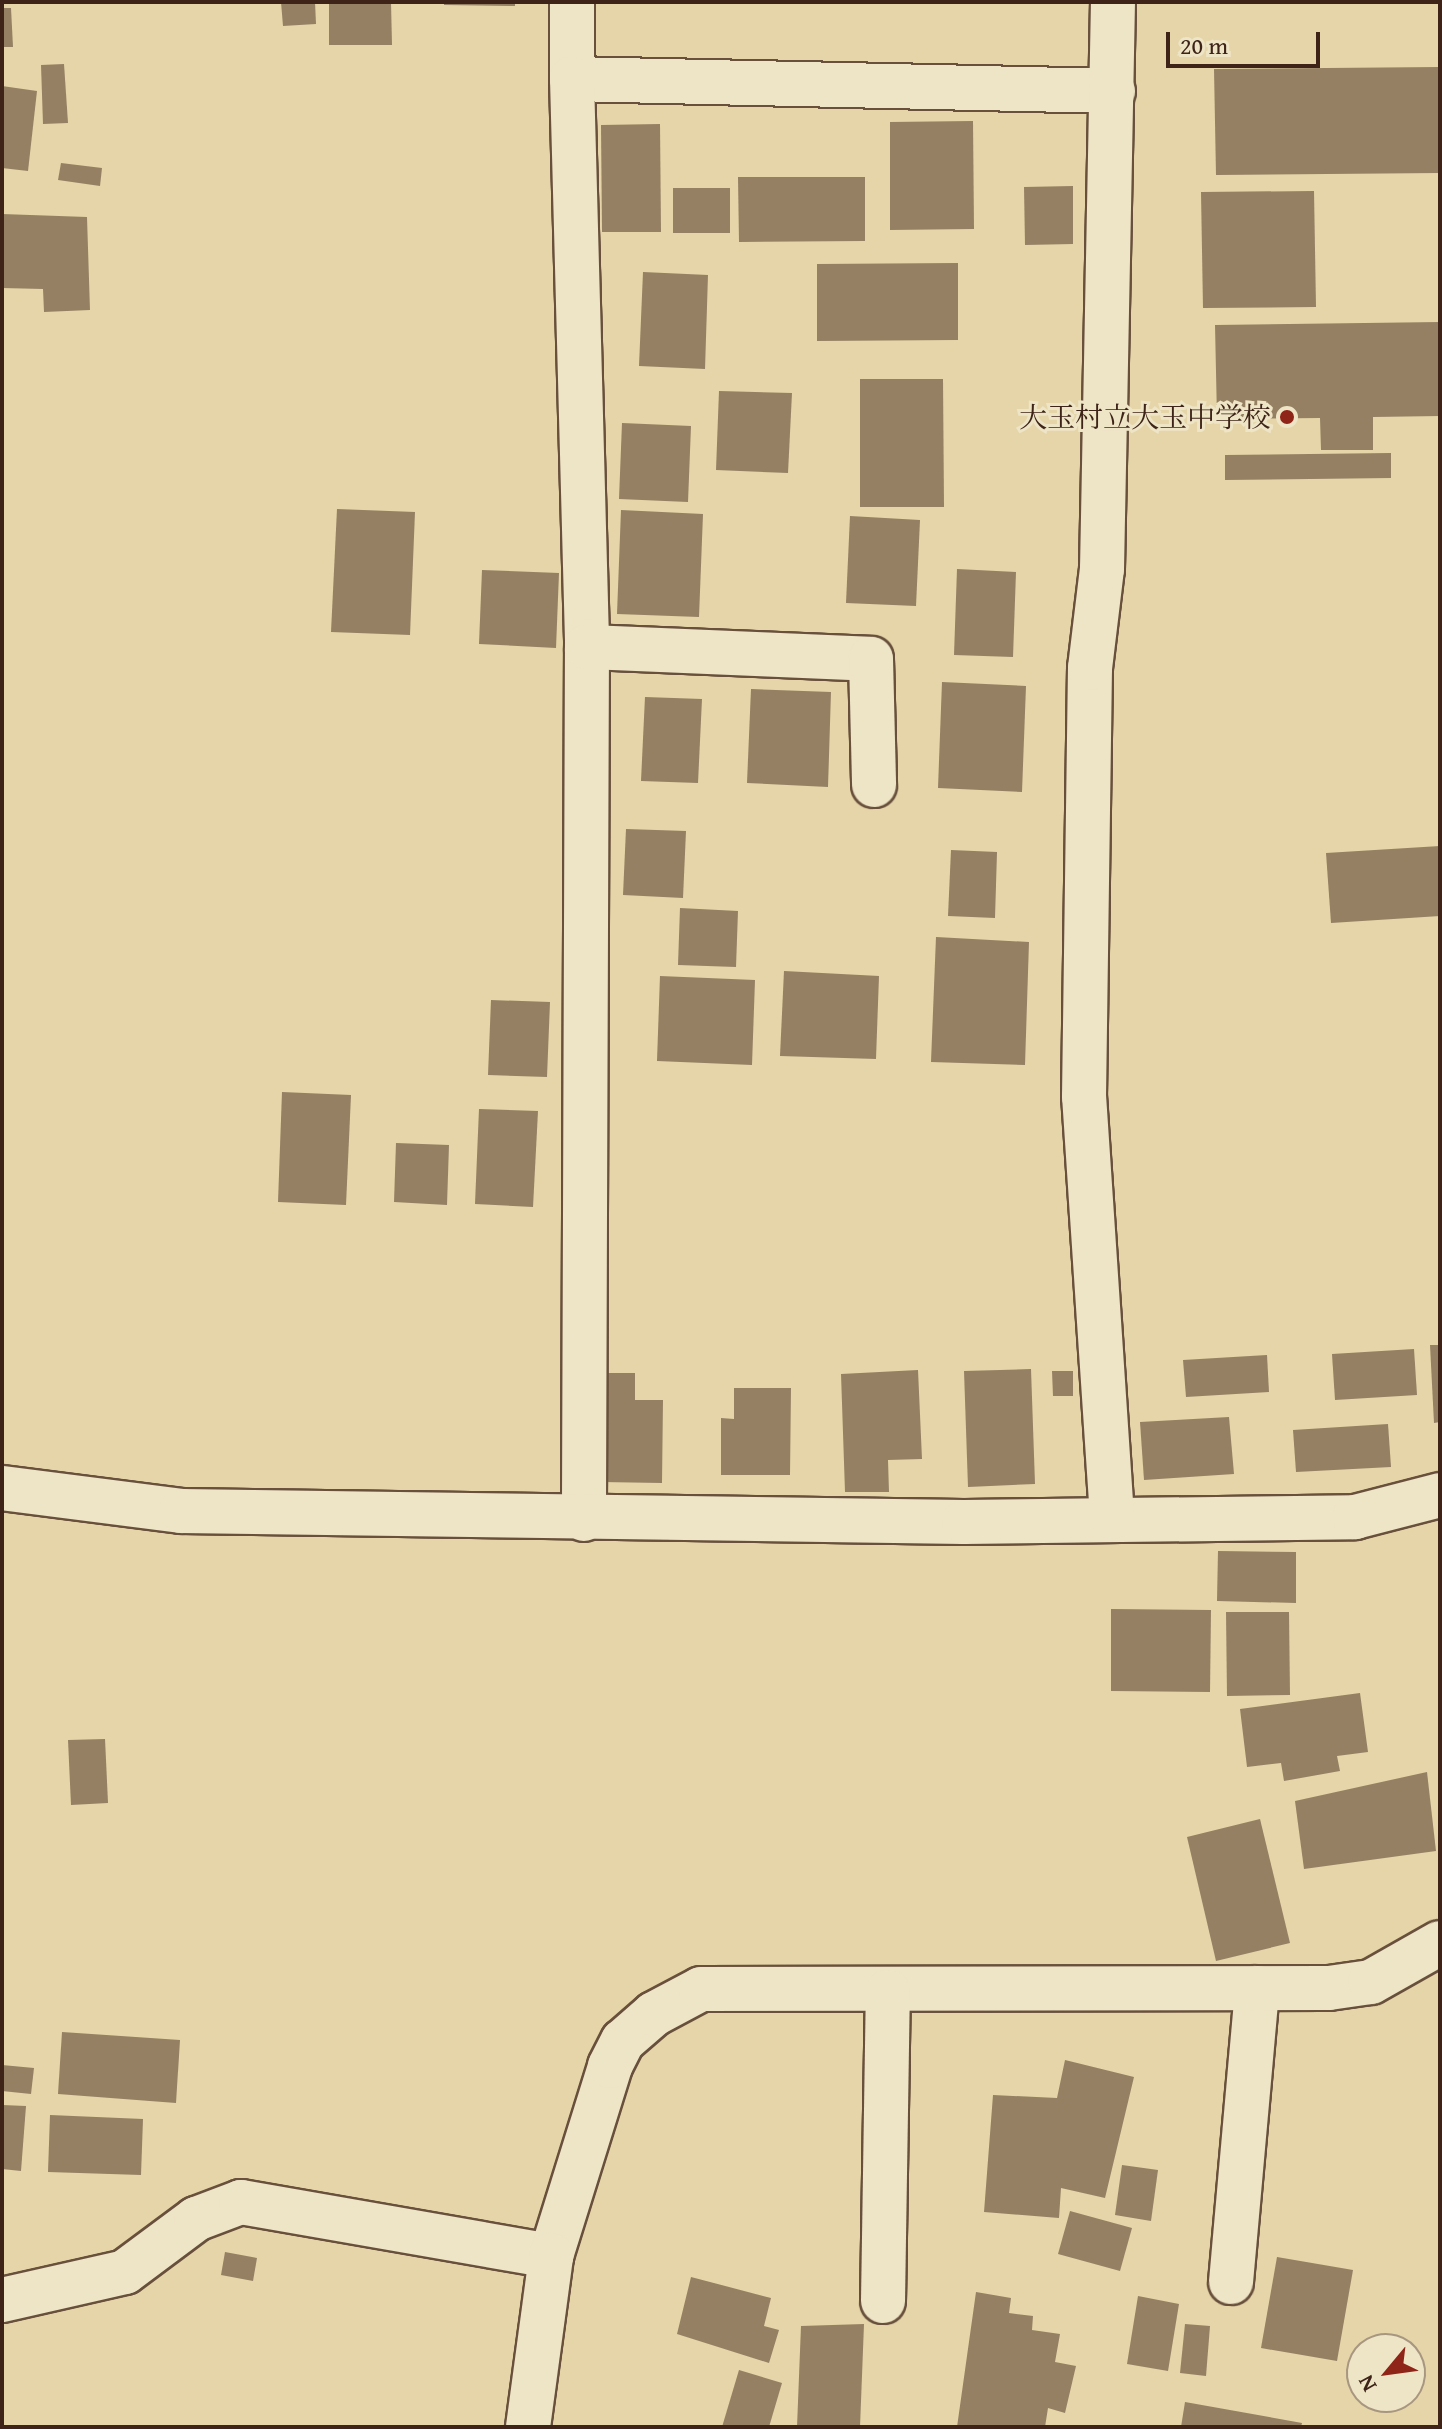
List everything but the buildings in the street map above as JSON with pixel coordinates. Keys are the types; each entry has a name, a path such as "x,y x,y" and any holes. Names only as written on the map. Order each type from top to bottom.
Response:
{"street":[{"path":"572,2 587,647 584,1519"},
{"path":"1112,1517 1084,1097 1090,668 1102,569 1113,2"},
{"path":"572,79 1113,91"},
{"path":"587,647 871,659 874,785"},
{"path":"2,1488 181,1511 964,1522 1112,1517 1355,1517 1440,1495"},
{"path":"528,2427 551,2256 610,2066 623,2041 654,2014 701,1989 888,1992 1257,1988 1371,1982 1440,1943"},
{"path":"1231,2282 1257,1988"},
{"path":"883,2301 888,1992"},
{"path":"2,2300 125,2272 196,2219 241,2202 551,2256"}],"place":[{"name":"大玉村立大玉中学校","path":"1287,417"}]}
